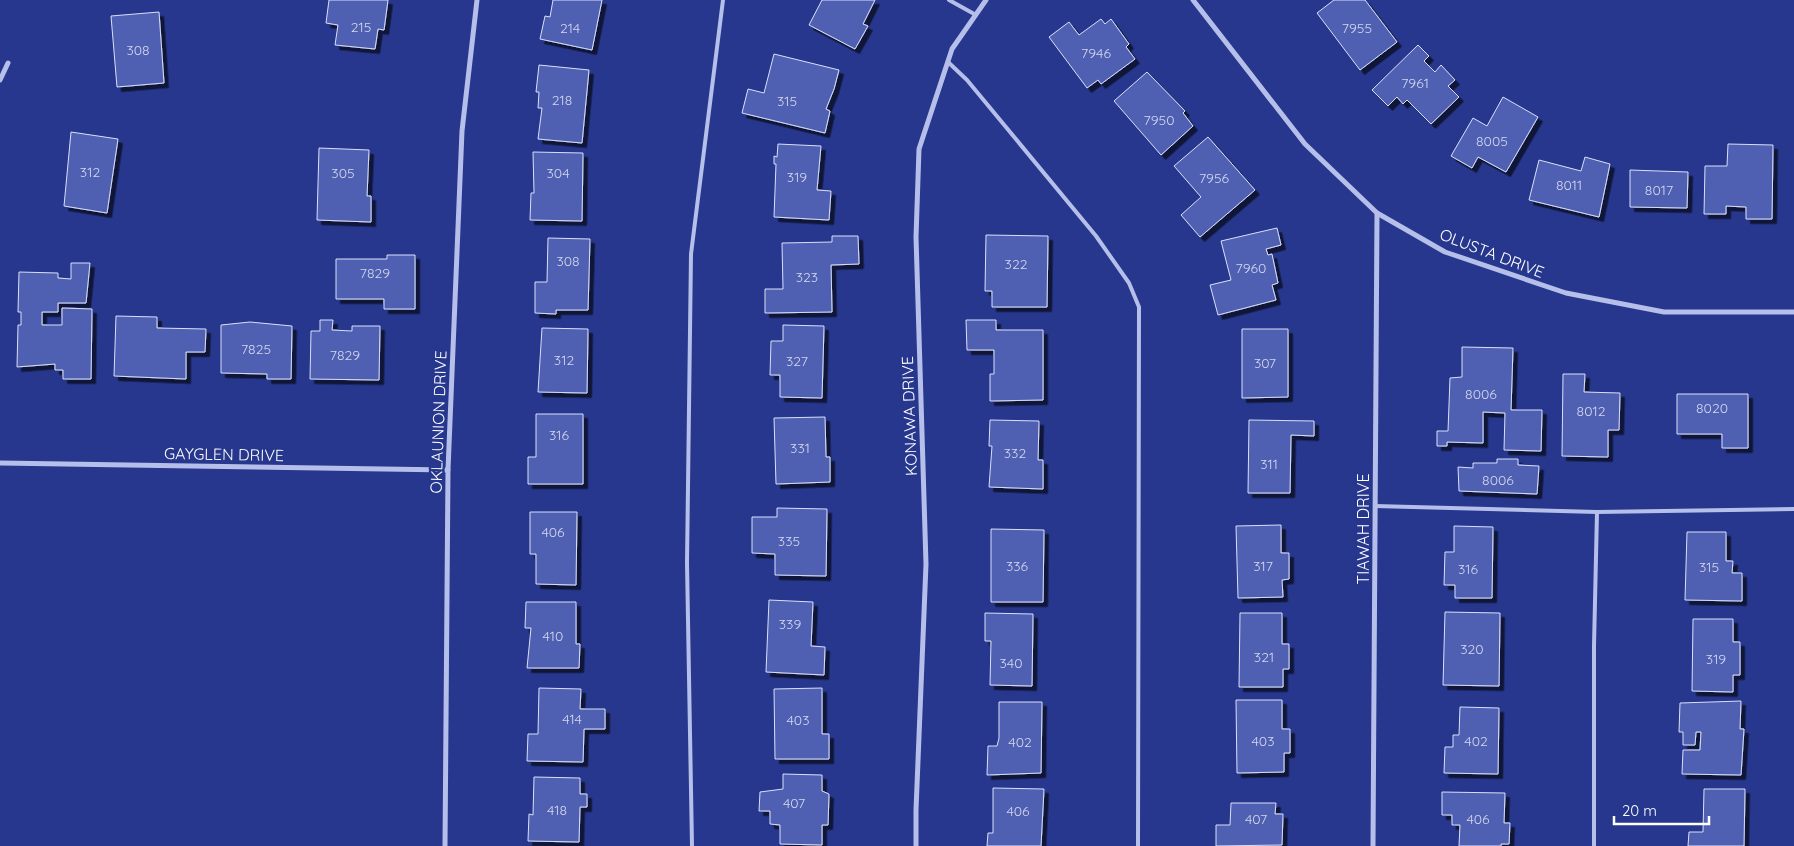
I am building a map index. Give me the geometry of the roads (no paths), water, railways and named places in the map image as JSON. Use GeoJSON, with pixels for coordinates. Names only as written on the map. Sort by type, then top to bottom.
{"type":"FeatureCollection","features":[{"type":"Feature","properties":{"kind":"street","name":"OKLAUNION DRIVE"},"geometry":{"type":"LineString","coordinates":[[446,846],[448,470],[462,131],[477,0]]}},
{"type":"Feature","properties":{"kind":"street","name":"KONAWA DRIVE"},"geometry":{"type":"LineString","coordinates":[[916,846],[926,564],[916,237],[919,149],[952,49],[986,0]]}},
{"type":"Feature","properties":{"kind":"street","name":"OLUSTA DRIVE"},"geometry":{"type":"LineString","coordinates":[[1193,0],[1305,144],[1377,213],[1445,252],[1566,293],[1664,312],[1794,312]]}},
{"type":"Feature","properties":{"kind":"street"},"geometry":{"type":"LineString","coordinates":[[0,80],[8,63]]}},
{"type":"Feature","properties":{"kind":"street","name":"TIAWAH DRIVE"},"geometry":{"type":"LineString","coordinates":[[1373,846],[1377,213]]}},
{"type":"Feature","properties":{"kind":"street","name":"GAYGLEN DRIVE"},"geometry":{"type":"LineString","coordinates":[[0,463],[448,470]]}},
{"type":"Feature","properties":{"kind":"lane"},"geometry":{"type":"LineString","coordinates":[[692,846],[687,563],[691,254],[723,0]]}},
{"type":"Feature","properties":{"kind":"lane"},"geometry":{"type":"LineString","coordinates":[[949,0],[976,15]]}},
{"type":"Feature","properties":{"kind":"lane"},"geometry":{"type":"LineString","coordinates":[[948,62],[967,80],[1096,236],[1129,283],[1139,307],[1138,846]]}},
{"type":"Feature","properties":{"kind":"lane"},"geometry":{"type":"LineString","coordinates":[[1375,506],[1597,512],[1794,508]]}},
{"type":"Feature","properties":{"kind":"lane"},"geometry":{"type":"LineString","coordinates":[[1594,846],[1597,512]]}}]}
